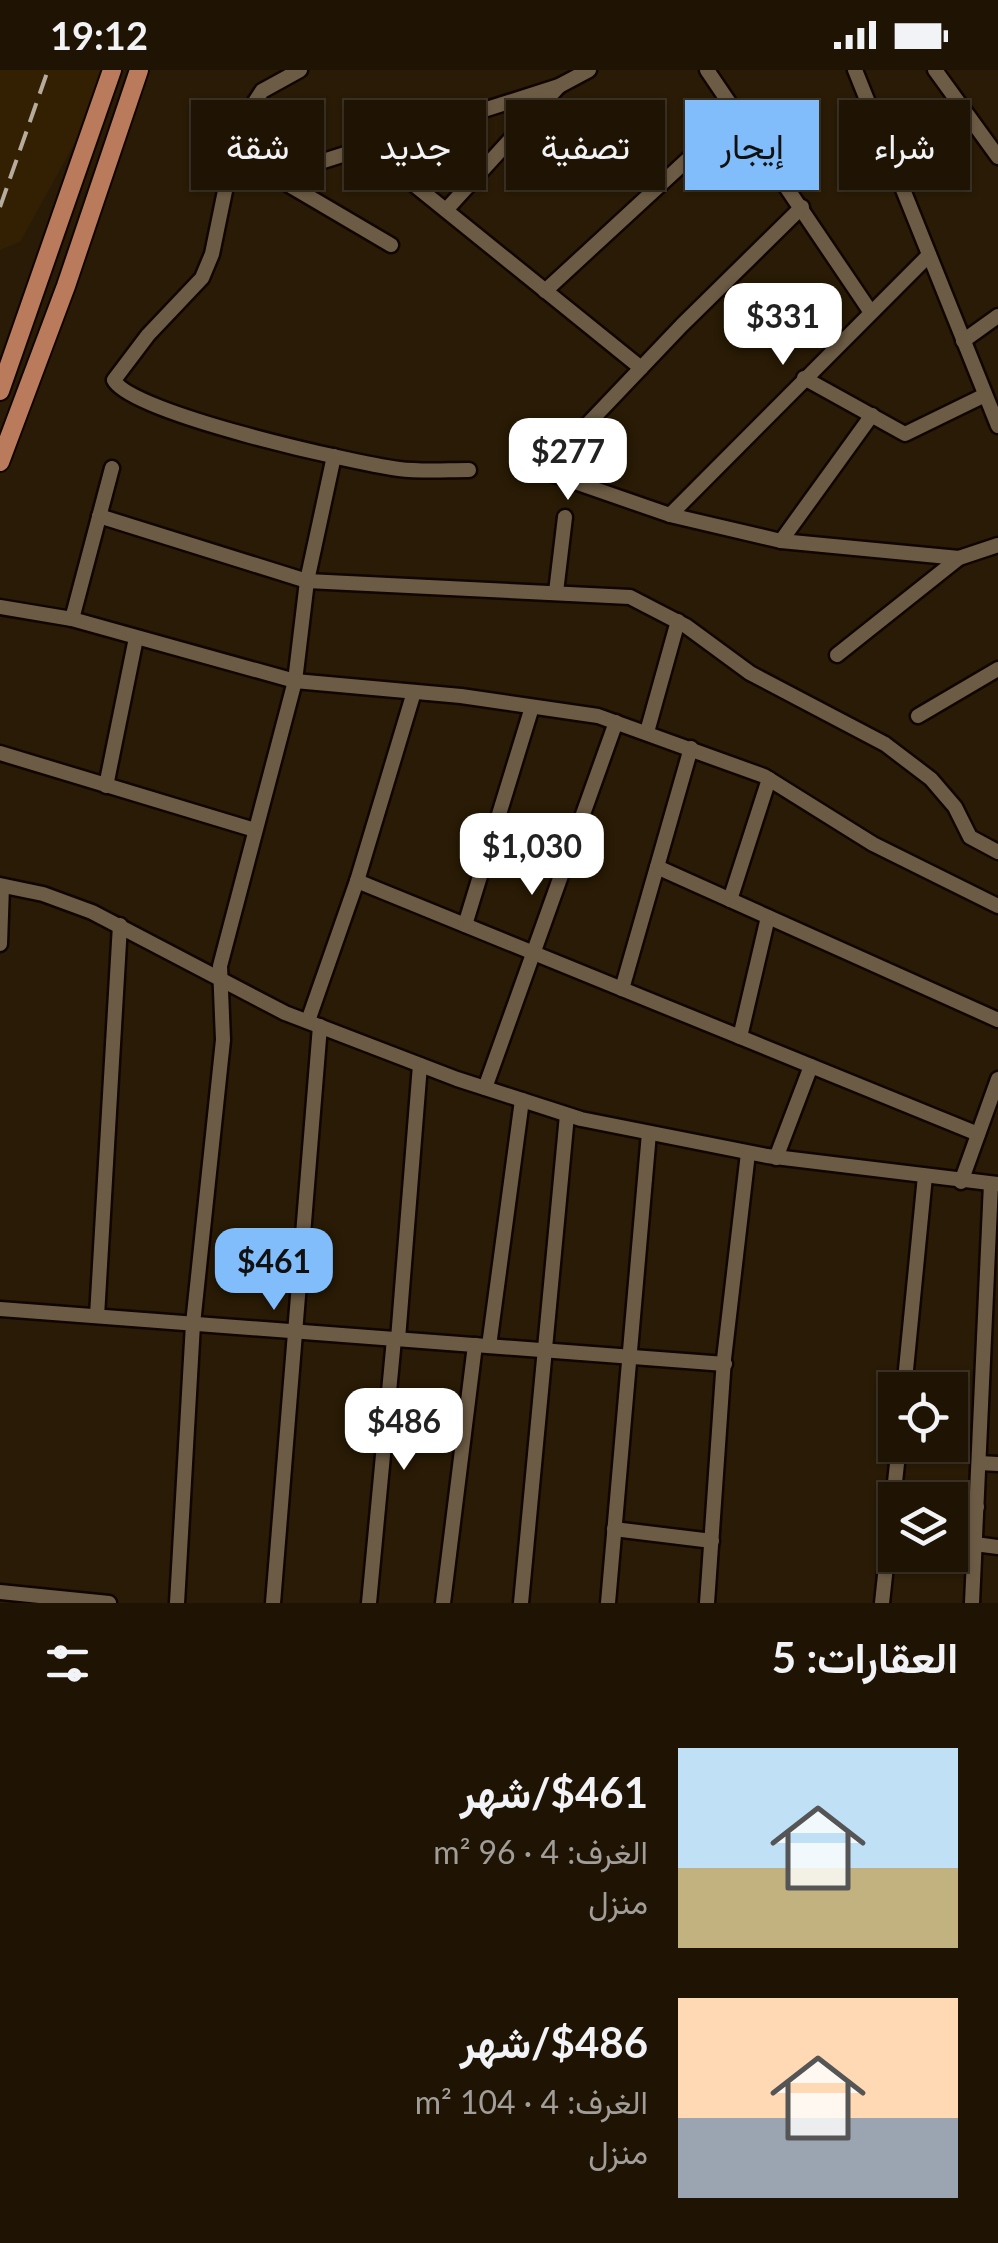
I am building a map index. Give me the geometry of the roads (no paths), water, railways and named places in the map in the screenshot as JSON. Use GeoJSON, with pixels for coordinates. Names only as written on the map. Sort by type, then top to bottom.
{"type":"FeatureCollection","features":[{"type":"Feature","properties":{"kind":"main road"},"geometry":{"type":"LineString","coordinates":[[0,391],[112,70]]}},
{"type":"Feature","properties":{"kind":"main road"},"geometry":{"type":"LineString","coordinates":[[0,462],[78,254],[139,70]]}},
{"type":"Feature","properties":{"kind":"street"},"geometry":{"type":"LineString","coordinates":[[257,100],[262,92],[300,70]]}},
{"type":"Feature","properties":{"kind":"street"},"geometry":{"type":"LineString","coordinates":[[486,110],[559,86],[589,70]]}},
{"type":"Feature","properties":{"kind":"street"},"geometry":{"type":"LineString","coordinates":[[707,70],[728,100]]}},
{"type":"Feature","properties":{"kind":"street"},"geometry":{"type":"LineString","coordinates":[[855,70],[998,426]]}},
{"type":"Feature","properties":{"kind":"street"},"geometry":{"type":"LineString","coordinates":[[935,70],[998,157]]}},
{"type":"Feature","properties":{"kind":"street"},"geometry":{"type":"LineString","coordinates":[[446,210],[559,86]]}},
{"type":"Feature","properties":{"kind":"street"},"geometry":{"type":"LineString","coordinates":[[546,290],[685,163]]}},
{"type":"Feature","properties":{"kind":"street"},"geometry":{"type":"LineString","coordinates":[[225,190],[212,254],[202,278],[148,335],[114,380],[119,390],[158,408],[334,456],[401,470],[469,470]]}},
{"type":"Feature","properties":{"kind":"street"},"geometry":{"type":"LineString","coordinates":[[296,190],[391,245]]}},
{"type":"Feature","properties":{"kind":"street"},"geometry":{"type":"LineString","coordinates":[[421,190],[641,368]]}},
{"type":"Feature","properties":{"kind":"street"},"geometry":{"type":"LineString","coordinates":[[790,190],[870,311]]}},
{"type":"Feature","properties":{"kind":"street"},"geometry":{"type":"LineString","coordinates":[[802,207],[543,472],[670,515],[781,541],[959,558]]}},
{"type":"Feature","properties":{"kind":"street"},"geometry":{"type":"LineString","coordinates":[[670,515],[930,255]]}},
{"type":"Feature","properties":{"kind":"street"},"geometry":{"type":"LineString","coordinates":[[963,341],[998,316]]}},
{"type":"Feature","properties":{"kind":"street"},"geometry":{"type":"LineString","coordinates":[[804,378],[905,434],[985,395]]}},
{"type":"Feature","properties":{"kind":"street"},"geometry":{"type":"LineString","coordinates":[[781,541],[872,414]]}},
{"type":"Feature","properties":{"kind":"street"},"geometry":{"type":"LineString","coordinates":[[177,1603],[193,1324],[223,1040],[220,979],[295,681],[307,581],[334,456]]}},
{"type":"Feature","properties":{"kind":"street"},"geometry":{"type":"LineString","coordinates":[[72,618],[112,468]]}},
{"type":"Feature","properties":{"kind":"street"},"geometry":{"type":"LineString","coordinates":[[99,516],[307,581],[630,597],[678,621],[750,673],[885,744],[931,778],[955,807],[970,838],[998,852]]}},
{"type":"Feature","properties":{"kind":"street"},"geometry":{"type":"LineString","coordinates":[[556,592],[566,518]]}},
{"type":"Feature","properties":{"kind":"street"},"geometry":{"type":"LineString","coordinates":[[837,656],[959,558],[998,545]]}},
{"type":"Feature","properties":{"kind":"street"},"geometry":{"type":"LineString","coordinates":[[0,606],[72,618],[295,681],[532,706],[616,722],[769,779],[889,852],[998,906]]}},
{"type":"Feature","properties":{"kind":"street"},"geometry":{"type":"LineString","coordinates":[[647,732],[678,621]]}},
{"type":"Feature","properties":{"kind":"street"},"geometry":{"type":"LineString","coordinates":[[106,786],[136,638]]}},
{"type":"Feature","properties":{"kind":"street"},"geometry":{"type":"LineString","coordinates":[[918,716],[998,669]]}},
{"type":"Feature","properties":{"kind":"street"},"geometry":{"type":"LineString","coordinates":[[273,1603],[314,1024],[414,692]]}},
{"type":"Feature","properties":{"kind":"street"},"geometry":{"type":"LineString","coordinates":[[466,926],[532,706]]}},
{"type":"Feature","properties":{"kind":"street"},"geometry":{"type":"LineString","coordinates":[[485,1088],[616,722]]}},
{"type":"Feature","properties":{"kind":"street"},"geometry":{"type":"LineString","coordinates":[[622,989],[691,748]]}},
{"type":"Feature","properties":{"kind":"street"},"geometry":{"type":"LineString","coordinates":[[0,753],[255,830]]}},
{"type":"Feature","properties":{"kind":"street"},"geometry":{"type":"LineString","coordinates":[[730,900],[769,779]]}},
{"type":"Feature","properties":{"kind":"street"},"geometry":{"type":"LineString","coordinates":[[657,867],[998,1020]]}},
{"type":"Feature","properties":{"kind":"street"},"geometry":{"type":"LineString","coordinates":[[357,882],[978,1134]]}},
{"type":"Feature","properties":{"kind":"street"},"geometry":{"type":"LineString","coordinates":[[0,944],[1,885],[43,894],[120,925],[314,1024],[567,1115],[776,1158],[995,1184],[991,1354],[979,1463],[972,1603]]}},
{"type":"Feature","properties":{"kind":"street"},"geometry":{"type":"LineString","coordinates":[[740,1037],[768,917]]}},
{"type":"Feature","properties":{"kind":"street"},"geometry":{"type":"LineString","coordinates":[[97,1316],[120,925]]}},
{"type":"Feature","properties":{"kind":"street"},"geometry":{"type":"LineString","coordinates":[[370,1603],[420,1065]]}},
{"type":"Feature","properties":{"kind":"street"},"geometry":{"type":"LineString","coordinates":[[776,1158],[811,1066]]}},
{"type":"Feature","properties":{"kind":"street"},"geometry":{"type":"LineString","coordinates":[[961,1182],[998,1079]]}},
{"type":"Feature","properties":{"kind":"street"},"geometry":{"type":"LineString","coordinates":[[444,1603],[522,1100]]}},
{"type":"Feature","properties":{"kind":"street"},"geometry":{"type":"LineString","coordinates":[[520,1603],[567,1115]]}},
{"type":"Feature","properties":{"kind":"street"},"geometry":{"type":"LineString","coordinates":[[608,1603],[648,1134]]}},
{"type":"Feature","properties":{"kind":"street"},"geometry":{"type":"LineString","coordinates":[[707,1603],[725,1364],[748,1153]]}},
{"type":"Feature","properties":{"kind":"street"},"geometry":{"type":"LineString","coordinates":[[906,1372],[925,1176]]}},
{"type":"Feature","properties":{"kind":"street"},"geometry":{"type":"LineString","coordinates":[[0,1309],[725,1364]]}},
{"type":"Feature","properties":{"kind":"street"},"geometry":{"type":"LineString","coordinates":[[979,1463],[998,1464]]}},
{"type":"Feature","properties":{"kind":"street"},"geometry":{"type":"LineString","coordinates":[[968,1506],[977,1507]]}},
{"type":"Feature","properties":{"kind":"street"},"geometry":{"type":"LineString","coordinates":[[614,1529],[712,1541]]}},
{"type":"Feature","properties":{"kind":"street"},"geometry":{"type":"LineString","coordinates":[[975,1544],[998,1547]]}},
{"type":"Feature","properties":{"kind":"street"},"geometry":{"type":"LineString","coordinates":[[882,1603],[886,1572]]}},
{"type":"Feature","properties":{"kind":"street"},"geometry":{"type":"LineString","coordinates":[[0,1592],[24,1599],[110,1603]]}},
{"type":"Feature","properties":{"kind":"railway"},"geometry":{"type":"LineString","coordinates":[[0,207],[48,70]]}}]}
